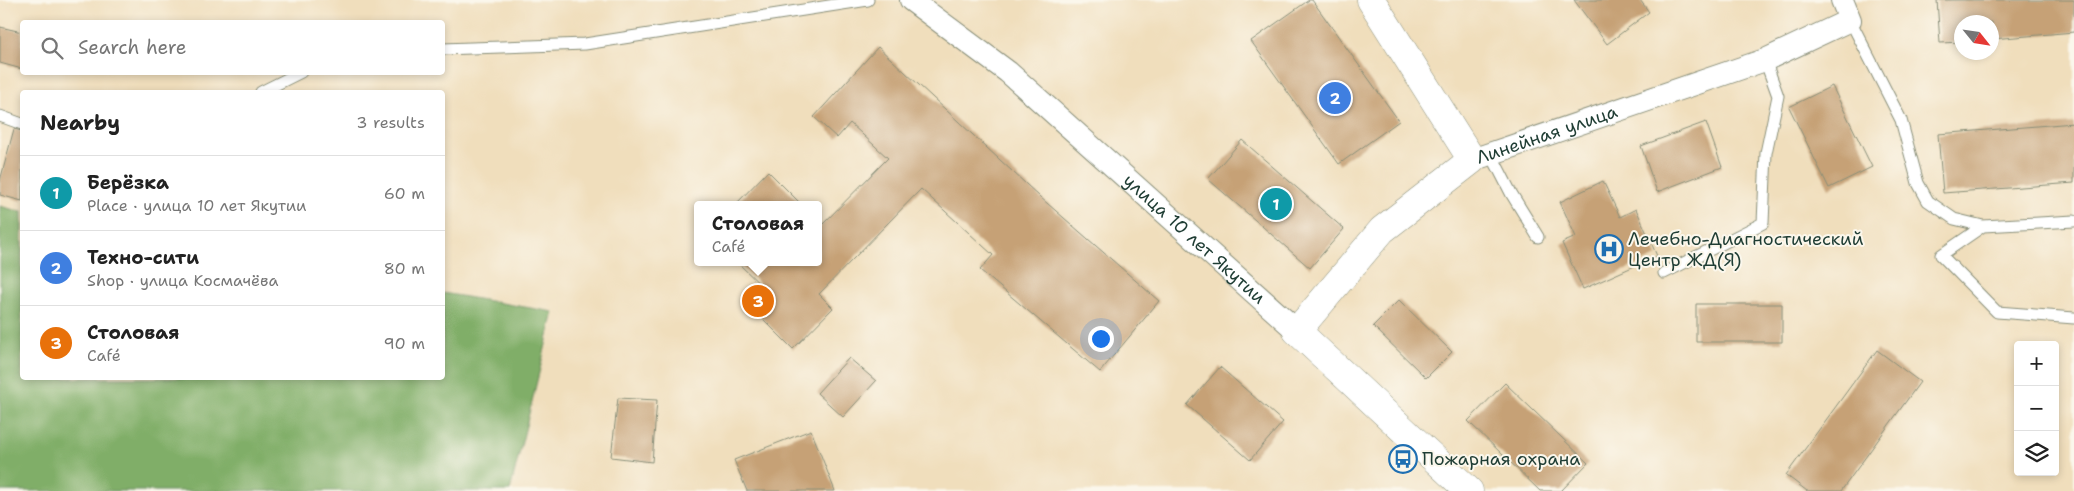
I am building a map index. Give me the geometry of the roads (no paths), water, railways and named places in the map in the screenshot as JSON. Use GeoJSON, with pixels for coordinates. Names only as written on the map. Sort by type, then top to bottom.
{"type":"FeatureCollection","features":[{"type":"Feature","properties":{"kind":"main road"},"geometry":{"type":"LineString","coordinates":[[1371,0],[1482,157]]}},
{"type":"Feature","properties":{"kind":"main road","name":"Линейная улица"},"geometry":{"type":"LineString","coordinates":[[1297,331],[1382,230],[1482,157]]}},
{"type":"Feature","properties":{"kind":"main road","name":"улица 10 лет Якутии"},"geometry":{"type":"LineString","coordinates":[[1297,331],[1468,491]]}},
{"type":"Feature","properties":{"kind":"street","name":"улица 10 лет Якутии"},"geometry":{"type":"LineString","coordinates":[[911,0],[1008,72],[1297,331]]}},
{"type":"Feature","properties":{"kind":"street","name":"Линейная улица"},"geometry":{"type":"LineString","coordinates":[[1482,157],[1765,60],[1846,10]]}},
{"type":"Feature","properties":{"kind":"lane"},"geometry":{"type":"LineString","coordinates":[[445,49],[585,44],[868,0]]}},
{"type":"Feature","properties":{"kind":"lane"},"geometry":{"type":"LineString","coordinates":[[1846,10],[1901,120],[1918,183],[1928,201],[1954,219],[1983,226],[2074,221]]}},
{"type":"Feature","properties":{"kind":"lane"},"geometry":{"type":"LineString","coordinates":[[1664,273],[1763,223],[1766,153],[1778,96],[1765,60]]}},
{"type":"Feature","properties":{"kind":"lane"},"geometry":{"type":"LineString","coordinates":[[265,90],[294,75]]}},
{"type":"Feature","properties":{"kind":"lane"},"geometry":{"type":"LineString","coordinates":[[0,116],[20,123]]}},
{"type":"Feature","properties":{"kind":"lane"},"geometry":{"type":"LineString","coordinates":[[1482,157],[1511,193],[1538,237]]}},
{"type":"Feature","properties":{"kind":"lane"},"geometry":{"type":"LineString","coordinates":[[1983,226],[1942,255],[1997,312],[2074,318]]}},
{"type":"Feature","properties":{"kind":"place","name":"Техно-сити"},"geometry":{"type":"Point","coordinates":[1335,98]}},
{"type":"Feature","properties":{"kind":"place","name":"Берёзка"},"geometry":{"type":"Point","coordinates":[1276,204]}},
{"type":"Feature","properties":{"kind":"place","name":"Лечебно-Диагностический Центр ЖД(Я)"},"geometry":{"type":"Point","coordinates":[1609,249]}},
{"type":"Feature","properties":{"kind":"place","name":"Столовая"},"geometry":{"type":"Point","coordinates":[758,301]}},
{"type":"Feature","properties":{"kind":"place","name":"Пожарная охрана"},"geometry":{"type":"Point","coordinates":[1403,459]}}]}
